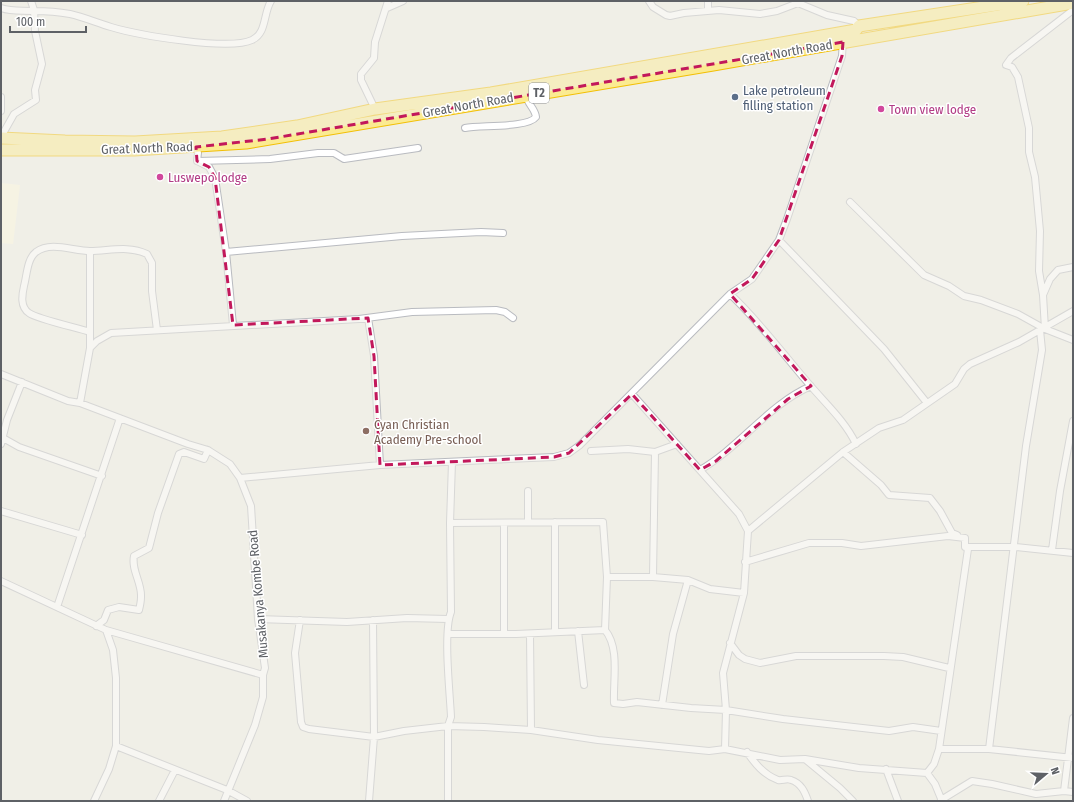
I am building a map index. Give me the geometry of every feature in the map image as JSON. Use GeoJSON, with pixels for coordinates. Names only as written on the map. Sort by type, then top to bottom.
{"type":"FeatureCollection","features":[{"type":"Feature","properties":{"kind":"highway","name":"Great North Road"},"geometry":{"type":"LineString","coordinates":[[1,150],[134,150],[222,146],[526,95],[843,37],[856,30],[859,26],[1023,1]]}},
{"type":"Feature","properties":{"kind":"highway","name":"Great North Road"},"geometry":{"type":"LineString","coordinates":[[1,137],[73,141],[147,142],[197,139],[297,126],[375,109],[491,93],[1073,2]]}},
{"type":"Feature","properties":{"kind":"street"},"geometry":{"type":"LineString","coordinates":[[1,137],[14,114],[36,100],[36,90],[42,64],[35,31],[34,10],[31,1]]}},
{"type":"Feature","properties":{"kind":"street"},"geometry":{"type":"LineString","coordinates":[[1,8],[16,11],[34,10],[71,14],[129,31],[207,44],[230,45],[243,44],[259,36],[262,32],[266,11],[270,1]]}},
{"type":"Feature","properties":{"kind":"street"},"geometry":{"type":"LineString","coordinates":[[375,109],[361,80],[361,74],[374,58],[375,42],[388,1]]}},
{"type":"Feature","properties":{"kind":"street"},"geometry":{"type":"LineString","coordinates":[[387,8],[403,1]]}},
{"type":"Feature","properties":{"kind":"street"},"geometry":{"type":"LineString","coordinates":[[649,1],[666,16],[730,10],[760,14],[777,11],[798,3],[827,15],[849,19],[859,26]]}},
{"type":"Feature","properties":{"kind":"street"},"geometry":{"type":"LineString","coordinates":[[708,1],[708,11]]}},
{"type":"Feature","properties":{"kind":"street"},"geometry":{"type":"LineString","coordinates":[[989,749],[1015,547],[1026,446],[1042,350],[1043,295],[1039,271],[1040,231],[1035,177],[1029,152],[1029,128],[1018,77],[1012,67],[1006,66],[1011,58],[1073,10]]}},
{"type":"Feature","properties":{"kind":"street"},"geometry":{"type":"LineString","coordinates":[[240,478],[380,465],[554,457],[570,453],[632,394],[730,294],[752,279],[779,240],[842,56],[843,37]]}},
{"type":"Feature","properties":{"kind":"street"},"geometry":{"type":"LineString","coordinates":[[466,128],[524,123],[534,120],[535,111],[526,102],[526,95]]}},
{"type":"Feature","properties":{"kind":"street"},"geometry":{"type":"LineString","coordinates":[[1,97],[1,110]]}},
{"type":"Feature","properties":{"kind":"street"},"geometry":{"type":"LineString","coordinates":[[196,147],[198,153],[197,161]]}},
{"type":"Feature","properties":{"kind":"street"},"geometry":{"type":"LineString","coordinates":[[197,161],[211,159],[270,159],[318,153],[334,153],[344,159],[418,148]]}},
{"type":"Feature","properties":{"kind":"street"},"geometry":{"type":"LineString","coordinates":[[197,161],[209,167],[215,178],[226,252],[233,325]]}},
{"type":"Feature","properties":{"kind":"street"},"geometry":{"type":"LineString","coordinates":[[850,202],[924,275],[949,286],[964,296],[987,302],[1018,314],[1042,329],[1073,340]]}},
{"type":"Feature","properties":{"kind":"street"},"geometry":{"type":"LineString","coordinates":[[226,252],[402,236],[503,232]]}},
{"type":"Feature","properties":{"kind":"street"},"geometry":{"type":"LineString","coordinates":[[779,240],[884,349],[927,403]]}},
{"type":"Feature","properties":{"kind":"street"},"geometry":{"type":"LineString","coordinates":[[90,332],[29,313],[24,308],[22,297],[31,258],[40,250],[50,247],[90,251],[116,249],[147,254],[152,263],[152,291],[157,330]]}},
{"type":"Feature","properties":{"kind":"street"},"geometry":{"type":"LineString","coordinates":[[80,403],[90,348],[90,251]]}},
{"type":"Feature","properties":{"kind":"street"},"geometry":{"type":"LineString","coordinates":[[1043,295],[1053,274],[1058,270],[1073,267]]}},
{"type":"Feature","properties":{"kind":"street"},"geometry":{"type":"LineString","coordinates":[[730,294],[771,338],[838,416],[850,432],[856,444]]}},
{"type":"Feature","properties":{"kind":"street"},"geometry":{"type":"LineString","coordinates":[[90,348],[97,341],[111,333],[368,318],[412,312],[496,310],[505,312],[513,318]]}},
{"type":"Feature","properties":{"kind":"street"},"geometry":{"type":"LineString","coordinates":[[748,531],[843,452],[868,434],[903,420],[955,384],[964,369],[970,364],[1019,342],[1073,311]]}},
{"type":"Feature","properties":{"kind":"street"},"geometry":{"type":"LineString","coordinates":[[368,318],[374,356],[380,465]]}},
{"type":"Feature","properties":{"kind":"street","name":"Musakanya Kombe Road"},"geometry":{"type":"LineString","coordinates":[[1,374],[68,401],[80,403],[188,444],[208,450],[230,464],[240,478],[250,506],[258,619],[265,668],[262,675],[263,697],[255,725],[227,790],[224,801]]}},
{"type":"Feature","properties":{"kind":"street"},"geometry":{"type":"LineString","coordinates":[[22,382],[2,441],[102,476]]}},
{"type":"Feature","properties":{"kind":"street"},"geometry":{"type":"LineString","coordinates":[[700,470],[716,461],[788,399],[811,386]]}},
{"type":"Feature","properties":{"kind":"street"},"geometry":{"type":"LineString","coordinates":[[632,394],[740,514],[748,531],[744,593],[723,673],[726,710],[725,749]]}},
{"type":"Feature","properties":{"kind":"street"},"geometry":{"type":"LineString","coordinates":[[57,607],[102,476],[120,418]]}},
{"type":"Feature","properties":{"kind":"street"},"geometry":{"type":"LineString","coordinates":[[1052,550],[1060,491],[1073,421]]}},
{"type":"Feature","properties":{"kind":"street"},"geometry":{"type":"LineString","coordinates":[[591,451],[628,449],[655,452],[677,444]]}},
{"type":"Feature","properties":{"kind":"street"},"geometry":{"type":"LineString","coordinates":[[96,626],[104,620],[108,610],[124,607],[139,610],[142,596],[138,578],[134,571],[134,556],[149,548],[158,512],[179,454],[184,452],[204,459],[208,450]]}},
{"type":"Feature","properties":{"kind":"street"},"geometry":{"type":"LineString","coordinates":[[653,577],[655,452]]}},
{"type":"Feature","properties":{"kind":"street"},"geometry":{"type":"LineString","coordinates":[[843,452],[881,485],[889,495],[930,498],[940,511],[952,533],[965,538]]}},
{"type":"Feature","properties":{"kind":"street"},"geometry":{"type":"LineString","coordinates":[[448,801],[448,726],[451,718],[448,619],[451,612],[450,523],[452,462]]}},
{"type":"Feature","properties":{"kind":"street"},"geometry":{"type":"LineString","coordinates":[[528,491],[528,522]]}},
{"type":"Feature","properties":{"kind":"street"},"geometry":{"type":"LineString","coordinates":[[1,511],[82,535]]}},
{"type":"Feature","properties":{"kind":"street"},"geometry":{"type":"LineString","coordinates":[[555,522],[555,632]]}},
{"type":"Feature","properties":{"kind":"street"},"geometry":{"type":"LineString","coordinates":[[450,523],[603,522],[607,577],[605,630],[610,636],[613,650],[614,703],[623,704],[636,702],[726,710],[783,719],[889,732],[913,727],[941,731]]}},
{"type":"Feature","properties":{"kind":"street"},"geometry":{"type":"LineString","coordinates":[[504,523],[504,634]]}},
{"type":"Feature","properties":{"kind":"street"},"geometry":{"type":"LineString","coordinates":[[745,562],[809,543],[842,543],[861,546],[948,536],[965,538]]}},
{"type":"Feature","properties":{"kind":"street"},"geometry":{"type":"LineString","coordinates":[[927,774],[934,764],[939,749],[949,668],[968,549],[965,547],[965,538]]}},
{"type":"Feature","properties":{"kind":"street"},"geometry":{"type":"LineString","coordinates":[[965,547],[1015,547],[1073,552]]}},
{"type":"Feature","properties":{"kind":"street"},"geometry":{"type":"LineString","coordinates":[[607,577],[653,577],[688,580],[710,589],[744,593]]}},
{"type":"Feature","properties":{"kind":"street"},"geometry":{"type":"LineString","coordinates":[[662,705],[673,634],[688,580]]}},
{"type":"Feature","properties":{"kind":"street"},"geometry":{"type":"LineString","coordinates":[[1,581],[106,630],[262,675]]}},
{"type":"Feature","properties":{"kind":"street"},"geometry":{"type":"LineString","coordinates":[[258,619],[348,622],[407,618],[448,619]]}},
{"type":"Feature","properties":{"kind":"street"},"geometry":{"type":"LineString","coordinates":[[300,620],[295,652],[302,725],[309,729],[374,737],[404,731],[448,726],[484,726],[531,730],[709,751],[725,749],[747,752],[780,760],[805,759],[859,768],[886,768],[927,774],[935,784],[942,800],[972,781],[1036,794],[1064,791],[1073,792]]}},
{"type":"Feature","properties":{"kind":"street"},"geometry":{"type":"LineString","coordinates":[[369,801],[374,737],[374,620]]}},
{"type":"Feature","properties":{"kind":"street"},"geometry":{"type":"LineString","coordinates":[[94,801],[109,769],[116,746],[116,678],[113,650],[106,630]]}},
{"type":"Feature","properties":{"kind":"street"},"geometry":{"type":"LineString","coordinates":[[448,634],[530,634],[605,630]]}},
{"type":"Feature","properties":{"kind":"street"},"geometry":{"type":"LineString","coordinates":[[578,631],[584,686]]}},
{"type":"Feature","properties":{"kind":"street"},"geometry":{"type":"LineString","coordinates":[[530,634],[531,730]]}},
{"type":"Feature","properties":{"kind":"street"},"geometry":{"type":"LineString","coordinates":[[730,643],[739,655],[751,662],[796,656],[903,656],[949,668]]}},
{"type":"Feature","properties":{"kind":"street"},"geometry":{"type":"LineString","coordinates":[[1064,791],[1071,758],[1073,718]]}},
{"type":"Feature","properties":{"kind":"street"},"geometry":{"type":"LineString","coordinates":[[116,746],[227,790],[247,801]]}},
{"type":"Feature","properties":{"kind":"street"},"geometry":{"type":"LineString","coordinates":[[939,749],[989,749],[1071,758]]}},
{"type":"Feature","properties":{"kind":"street"},"geometry":{"type":"LineString","coordinates":[[747,752],[757,766],[767,773],[779,780],[790,780],[802,787],[808,801]]}},
{"type":"Feature","properties":{"kind":"street"},"geometry":{"type":"LineString","coordinates":[[805,759],[840,788],[853,801]]}},
{"type":"Feature","properties":{"kind":"street"},"geometry":{"type":"LineString","coordinates":[[886,768],[898,801]]}},
{"type":"Feature","properties":{"kind":"street"},"geometry":{"type":"LineString","coordinates":[[159,801],[175,770]]}},
{"type":"Feature","properties":{"kind":"street"},"geometry":{"type":"LineString","coordinates":[[1036,794],[1036,801]]}},
{"type":"Feature","properties":{"kind":"highlighted area"},"geometry":{"type":"Polygon","coordinates":[[[843,42],[842,56],[779,240],[752,279],[730,294],[811,386],[788,399],[716,461],[700,470],[632,394],[569,453],[554,457],[380,465],[374,356],[368,318],[233,325],[215,178],[209,167],[197,161],[196,147],[268,139],[843,42]]]}},
{"type":"Feature","properties":{"kind":"shaded area"},"geometry":{"type":"Polygon","coordinates":[[[1,183],[20,185],[13,244],[1,243],[1,183]]]}},
{"type":"Feature","properties":{"kind":"place","name":"Lake petroleum filling station"},"geometry":{"type":"Point","coordinates":[735,97]}},
{"type":"Feature","properties":{"kind":"place","name":"Town view lodge"},"geometry":{"type":"Point","coordinates":[881,109]}},
{"type":"Feature","properties":{"kind":"place","name":"Luswepo lodge"},"geometry":{"type":"Point","coordinates":[160,177]}},
{"type":"Feature","properties":{"kind":"place","name":"Cyan Christian Academy Pre-school"},"geometry":{"type":"Point","coordinates":[366,431]}}]}
